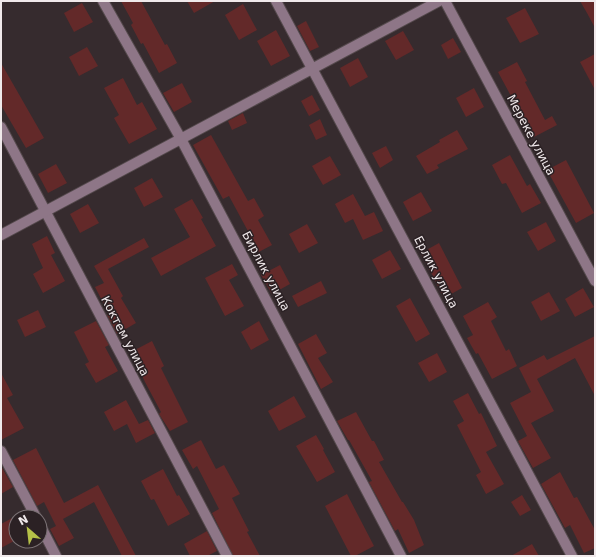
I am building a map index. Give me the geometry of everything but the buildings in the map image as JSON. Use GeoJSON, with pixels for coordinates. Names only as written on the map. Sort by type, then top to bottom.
{"type":"FeatureCollection","features":[{"type":"Feature","properties":{"kind":"street","name":"Бирлик улица"},"geometry":{"type":"LineString","coordinates":[[103,1],[181,139],[401,556]]}},
{"type":"Feature","properties":{"kind":"street","name":"Ерлик улица"},"geometry":{"type":"LineString","coordinates":[[276,1],[572,556]]}},
{"type":"Feature","properties":{"kind":"street"},"geometry":{"type":"LineString","coordinates":[[1,235],[439,1]]}},
{"type":"Feature","properties":{"kind":"street","name":"Мереке улица"},"geometry":{"type":"LineString","coordinates":[[445,1],[595,281]]}},
{"type":"Feature","properties":{"kind":"street","name":"Коктем улица"},"geometry":{"type":"LineString","coordinates":[[1,127],[227,556]]}},
{"type":"Feature","properties":{"kind":"street"},"geometry":{"type":"LineString","coordinates":[[1,451],[32,509]]}},
{"type":"Feature","properties":{"kind":"street"},"geometry":{"type":"LineString","coordinates":[[48,540],[56,556]]}}]}
